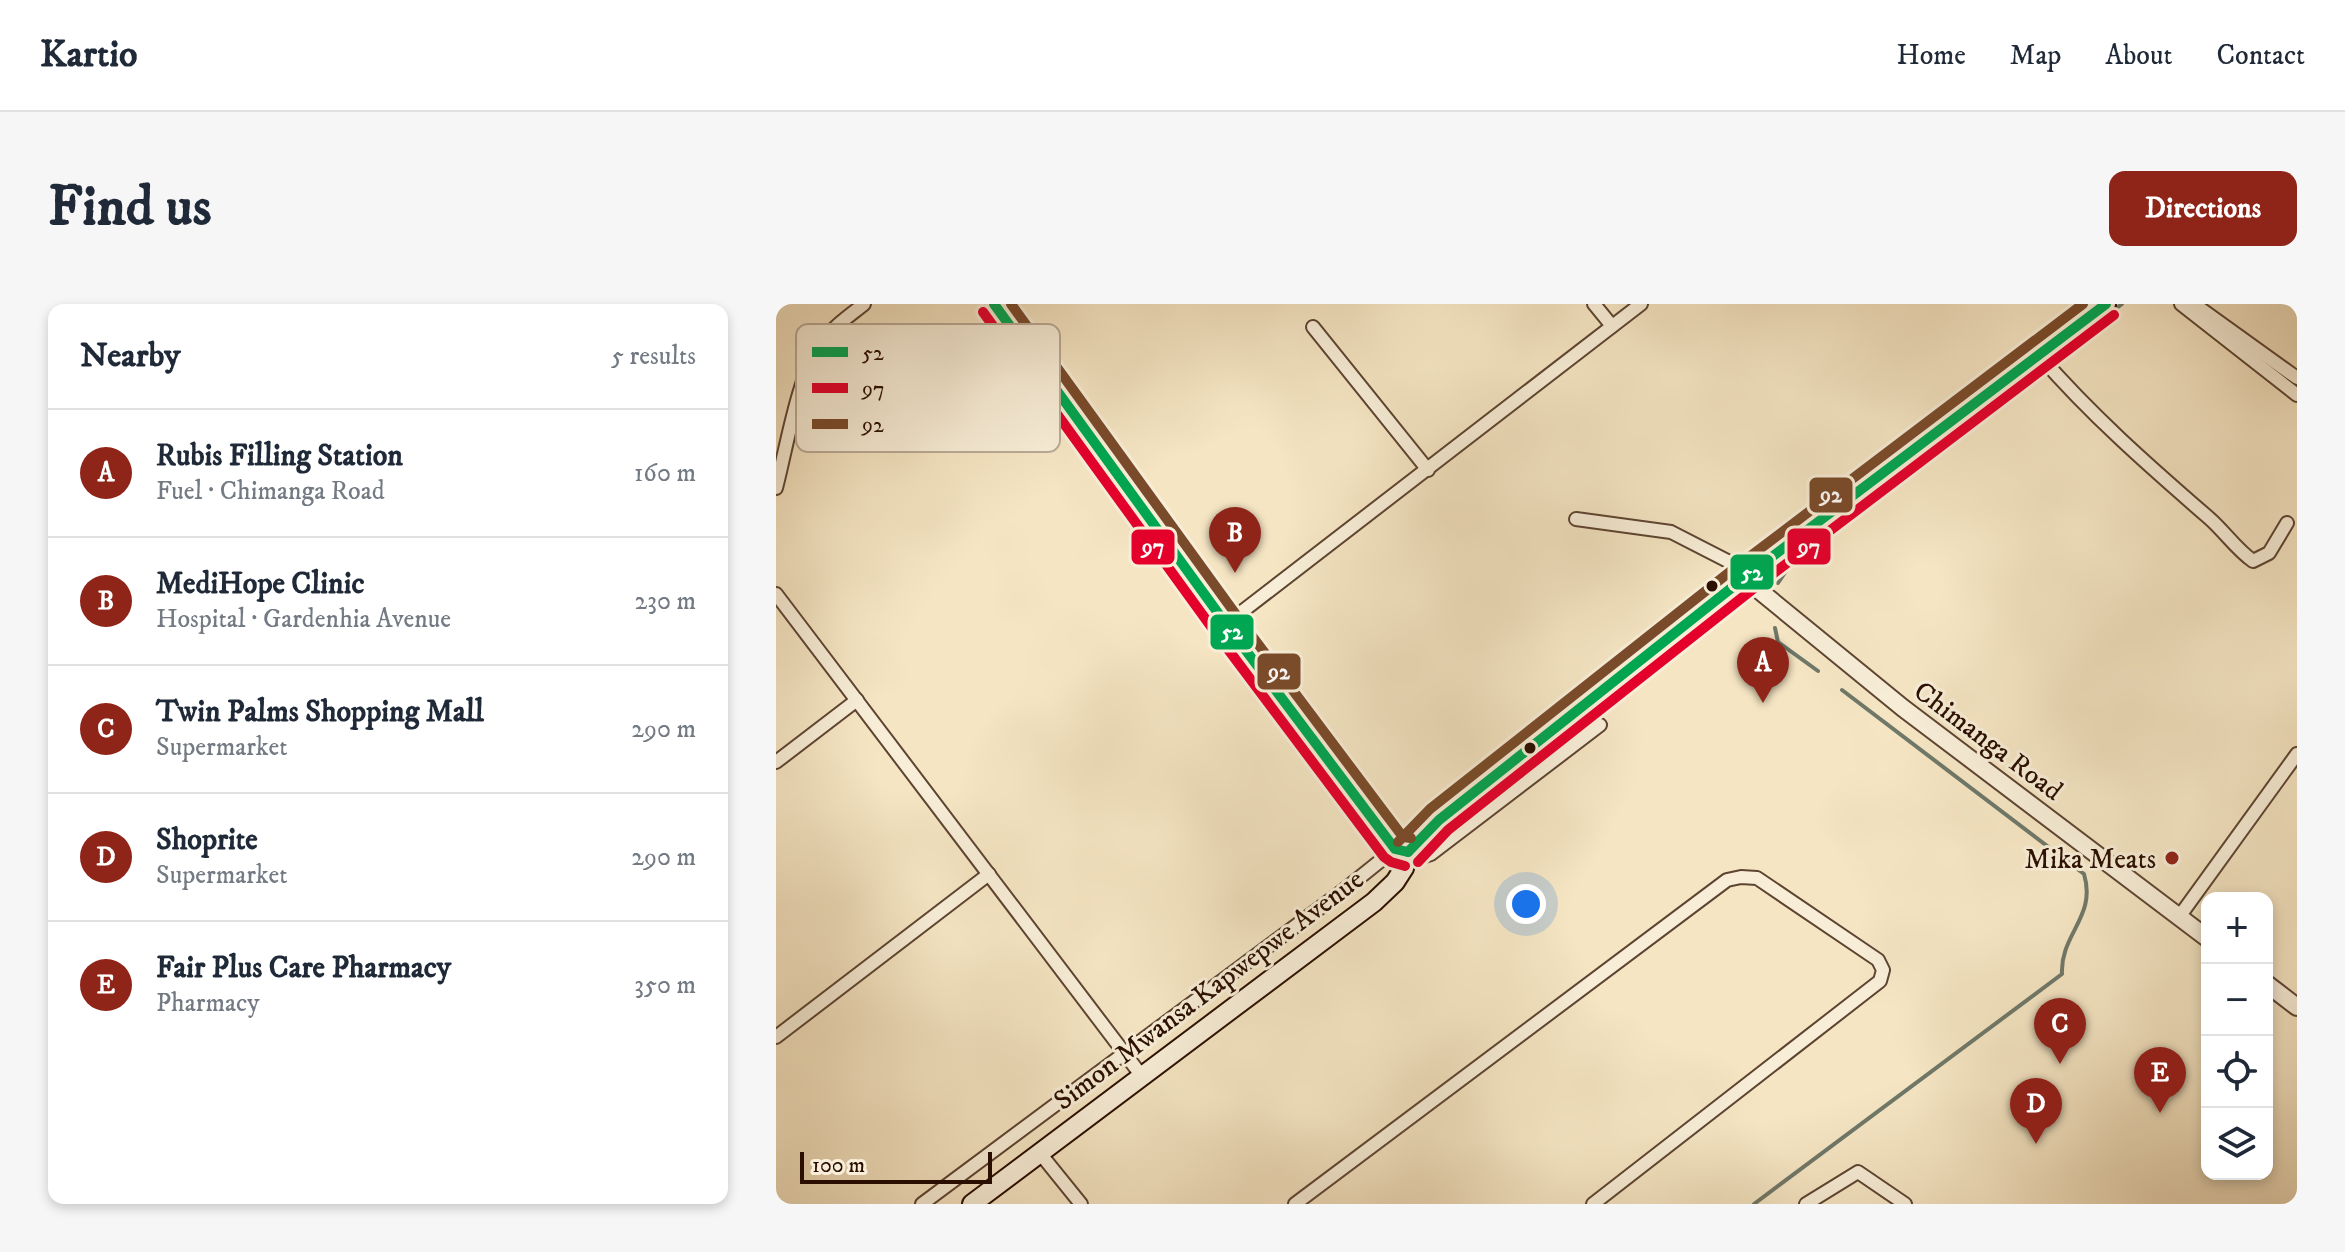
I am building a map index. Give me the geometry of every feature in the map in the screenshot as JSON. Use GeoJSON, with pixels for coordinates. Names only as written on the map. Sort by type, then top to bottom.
{"type":"FeatureCollection","features":[{"type":"Feature","properties":{"kind":"main road"},"geometry":{"type":"LineString","coordinates":[[994,304],[1008,324]]}},
{"type":"Feature","properties":{"kind":"main road","name":"Simon Mwansa Kapwepwe Avenue"},"geometry":{"type":"LineString","coordinates":[[972,1204],[1374,902],[1395,882],[1404,868],[1401,850],[1747,576],[2106,304]]}},
{"type":"Feature","properties":{"kind":"main road"},"geometry":{"type":"LineString","coordinates":[[1060,395],[1226,624],[1401,850]]}},
{"type":"Feature","properties":{"kind":"street"},"geometry":{"type":"LineString","coordinates":[[838,324],[864,304]]}},
{"type":"Feature","properties":{"kind":"street"},"geometry":{"type":"LineString","coordinates":[[1594,304],[1612,326]]}},
{"type":"Feature","properties":{"kind":"street"},"geometry":{"type":"LineString","coordinates":[[1226,624],[1641,304]]}},
{"type":"Feature","properties":{"kind":"street"},"geometry":{"type":"LineString","coordinates":[[2181,304],[2297,395]]}},
{"type":"Feature","properties":{"kind":"street"},"geometry":{"type":"LineString","coordinates":[[2194,304],[2297,378]]}},
{"type":"Feature","properties":{"kind":"street"},"geometry":{"type":"LineString","coordinates":[[1313,327],[1428,470]]}},
{"type":"Feature","properties":{"kind":"street"},"geometry":{"type":"LineString","coordinates":[[2039,355],[2093,415],[2226,533],[2253,561],[2269,553],[2287,523]]}},
{"type":"Feature","properties":{"kind":"street"},"geometry":{"type":"LineString","coordinates":[[776,488],[796,412]]}},
{"type":"Feature","properties":{"kind":"street"},"geometry":{"type":"LineString","coordinates":[[1576,519],[1671,532],[1747,576]]}},
{"type":"Feature","properties":{"kind":"street","name":"Chimanga Road"},"geometry":{"type":"LineString","coordinates":[[1747,576],[1903,708],[2201,934]]}},
{"type":"Feature","properties":{"kind":"street"},"geometry":{"type":"LineString","coordinates":[[776,594],[1141,1075]]}},
{"type":"Feature","properties":{"kind":"street"},"geometry":{"type":"LineString","coordinates":[[776,762],[857,700]]}},
{"type":"Feature","properties":{"kind":"street"},"geometry":{"type":"LineString","coordinates":[[922,1204],[1344,890],[1401,850],[1419,858],[1431,854],[1600,725]]}},
{"type":"Feature","properties":{"kind":"street"},"geometry":{"type":"LineString","coordinates":[[2179,917],[2297,754]]}},
{"type":"Feature","properties":{"kind":"street"},"geometry":{"type":"LineString","coordinates":[[776,1037],[989,874]]}},
{"type":"Feature","properties":{"kind":"street"},"geometry":{"type":"LineString","coordinates":[[1295,1204],[1727,880],[1757,878],[1878,960],[1883,970],[1880,981],[1593,1204]]}},
{"type":"Feature","properties":{"kind":"street"},"geometry":{"type":"LineString","coordinates":[[2273,989],[2297,1007]]}},
{"type":"Feature","properties":{"kind":"street"},"geometry":{"type":"LineString","coordinates":[[1039,1152],[1081,1204]]}},
{"type":"Feature","properties":{"kind":"street"},"geometry":{"type":"LineString","coordinates":[[1806,1204],[1858,1172],[1905,1204]]}},
{"type":"Feature","properties":{"kind":"waterway"},"geometry":{"type":"LineString","coordinates":[[2051,358],[2122,304]]}},
{"type":"Feature","properties":{"kind":"waterway"},"geometry":{"type":"LineString","coordinates":[[1778,583],[1801,549],[2036,370]]}},
{"type":"Feature","properties":{"kind":"waterway"},"geometry":{"type":"LineString","coordinates":[[1775,628],[1778,642],[1818,671]]}},
{"type":"Feature","properties":{"kind":"waterway"},"geometry":{"type":"LineString","coordinates":[[1754,1204],[2062,974],[2066,948],[2086,902],[2084,874],[1842,690]]}},
{"type":"Feature","properties":{"kind":"transit line","name":"52"},"geometry":{"type":"LineString","coordinates":[[994,304],[1008,324]]}},
{"type":"Feature","properties":{"kind":"transit line","name":"92"},"geometry":{"type":"LineString","coordinates":[[1011,304],[1025,324]]}},
{"type":"Feature","properties":{"kind":"transit line","name":"92"},"geometry":{"type":"LineString","coordinates":[[1398,842],[1430,809],[1736,567],[2083,304]]}},
{"type":"Feature","properties":{"kind":"transit line","name":"52"},"geometry":{"type":"LineString","coordinates":[[1408,852],[1439,820],[1744,578],[2106,304]]}},
{"type":"Feature","properties":{"kind":"transit line","name":"97"},"geometry":{"type":"LineString","coordinates":[[983,312],[992,324]]}},
{"type":"Feature","properties":{"kind":"transit line","name":"97"},"geometry":{"type":"LineString","coordinates":[[1418,862],[1448,830],[1753,589],[2114,315]]}},
{"type":"Feature","properties":{"kind":"transit line","name":"92"},"geometry":{"type":"LineString","coordinates":[[1060,372],[1237,616],[1403,837],[1411,838]]}},
{"type":"Feature","properties":{"kind":"transit line","name":"52"},"geometry":{"type":"LineString","coordinates":[[1060,395],[1395,849],[1408,852]]}},
{"type":"Feature","properties":{"kind":"transit line","name":"97"},"geometry":{"type":"LineString","coordinates":[[1060,418],[1384,857],[1405,866]]}},
{"type":"Feature","properties":{"kind":"place","name":"MediHope Clinic"},"geometry":{"type":"Point","coordinates":[1235,573]}},
{"type":"Feature","properties":{"kind":"place","name":"Rubis Filling Station"},"geometry":{"type":"Point","coordinates":[1763,703]}},
{"type":"Feature","properties":{"kind":"place","name":"Mika Meats"},"geometry":{"type":"Point","coordinates":[2172,858]}},
{"type":"Feature","properties":{"kind":"place","name":"Twin Palms Shopping Mall"},"geometry":{"type":"Point","coordinates":[2060,1064]}},
{"type":"Feature","properties":{"kind":"place","name":"Fair Plus Care Pharmacy"},"geometry":{"type":"Point","coordinates":[2160,1113]}},
{"type":"Feature","properties":{"kind":"place","name":"Shoprite"},"geometry":{"type":"Point","coordinates":[2036,1144]}}]}
